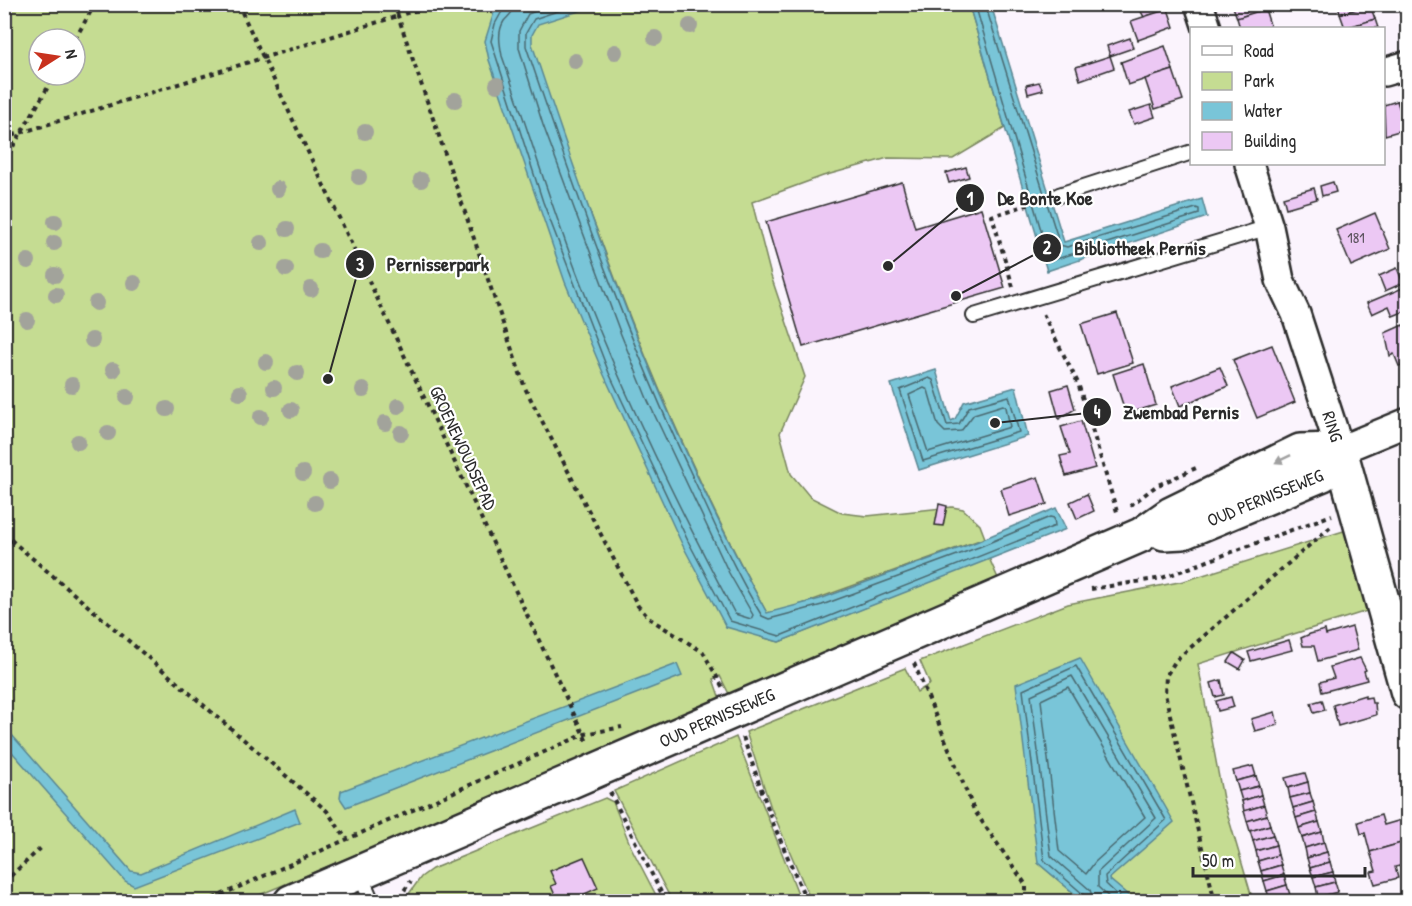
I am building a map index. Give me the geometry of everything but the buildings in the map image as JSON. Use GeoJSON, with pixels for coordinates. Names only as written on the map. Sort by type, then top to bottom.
{"type":"FeatureCollection","features":[{"type":"Feature","properties":{"kind":"street"},"geometry":{"type":"LineString","coordinates":[[1199,4],[1207,27]]}},
{"type":"Feature","properties":{"kind":"street"},"geometry":{"type":"LineString","coordinates":[[1385,71],[1407,65]]}},
{"type":"Feature","properties":{"kind":"street","name":"RING"},"geometry":{"type":"LineString","coordinates":[[1249,165],[1269,227],[1280,280],[1296,314],[1340,450],[1354,507],[1407,690]]}},
{"type":"Feature","properties":{"kind":"street"},"geometry":{"type":"LineString","coordinates":[[1340,450],[1407,422]]}},
{"type":"Feature","properties":{"kind":"street","name":"OUD PERNISSEWEG"},"geometry":{"type":"LineString","coordinates":[[291,902],[732,709],[1130,526],[1184,532],[1323,474],[1340,450]]}},
{"type":"Feature","properties":{"kind":"lane"},"geometry":{"type":"LineString","coordinates":[[1059,195],[1190,152]]}},
{"type":"Feature","properties":{"kind":"lane"},"geometry":{"type":"LineString","coordinates":[[974,316],[1269,227]]}},
{"type":"Feature","properties":{"kind":"lane"},"geometry":{"type":"LineString","coordinates":[[358,872],[372,902]]}},
{"type":"Feature","properties":{"kind":"path"},"geometry":{"type":"LineString","coordinates":[[82,27],[95,4]]}},
{"type":"Feature","properties":{"kind":"path","name":"GROENEWOUDSEPAD"},"geometry":{"type":"LineString","coordinates":[[238,4],[585,734],[598,767],[666,902]]}},
{"type":"Feature","properties":{"kind":"path"},"geometry":{"type":"LineString","coordinates":[[395,4],[525,388],[638,606],[650,619],[703,652],[732,709],[773,823],[807,902]]}},
{"type":"Feature","properties":{"kind":"path"},"geometry":{"type":"LineString","coordinates":[[4,138],[434,4]]}},
{"type":"Feature","properties":{"kind":"path"},"geometry":{"type":"LineString","coordinates":[[1398,4],[1407,33]]}},
{"type":"Feature","properties":{"kind":"path"},"geometry":{"type":"LineString","coordinates":[[4,162],[48,87]]}},
{"type":"Feature","properties":{"kind":"path"},"geometry":{"type":"LineString","coordinates":[[1018,303],[992,216],[1059,195]]}},
{"type":"Feature","properties":{"kind":"path"},"geometry":{"type":"LineString","coordinates":[[1034,298],[1078,383],[1130,526]]}},
{"type":"Feature","properties":{"kind":"path"},"geometry":{"type":"LineString","coordinates":[[1215,902],[1165,694],[1167,676],[1176,660],[1354,507]]}},
{"type":"Feature","properties":{"kind":"path"},"geometry":{"type":"LineString","coordinates":[[4,534],[327,811],[346,840]]}},
{"type":"Feature","properties":{"kind":"path"},"geometry":{"type":"LineString","coordinates":[[911,654],[974,810],[1026,885],[1026,902]]}},
{"type":"Feature","properties":{"kind":"path"},"geometry":{"type":"LineString","coordinates":[[205,902],[585,734]]}},
{"type":"Feature","properties":{"kind":"path"},"geometry":{"type":"LineString","coordinates":[[4,882],[41,848]]}},
{"type":"Feature","properties":{"kind":"green space"},"geometry":{"type":"Polygon","coordinates":[[[5,5],[969,5],[1005,128],[953,159],[888,158],[823,176],[752,202],[771,276],[805,377],[780,433],[791,474],[810,497],[842,513],[867,516],[952,507],[963,509],[980,525],[985,538],[791,608],[767,613],[743,568],[656,382],[573,167],[549,96],[533,101],[761,637],[779,642],[989,558],[1001,585],[731,698],[720,676],[713,679],[721,702],[245,901],[5,902],[5,5]]]}},
{"type":"Feature","properties":{"kind":"green space"},"geometry":{"type":"Polygon","coordinates":[[[1350,529],[1370,610],[1198,664],[1223,799],[1253,901],[1135,901],[1109,880],[1038,863],[1083,901],[811,901],[771,808],[746,732],[905,668],[917,692],[930,684],[920,661],[1068,604],[1184,581],[1350,529]]]}},
{"type":"Feature","properties":{"kind":"green space"},"geometry":{"type":"Polygon","coordinates":[[[736,737],[801,901],[672,901],[614,791],[736,737]]]}},
{"type":"Feature","properties":{"kind":"green space"},"geometry":{"type":"Polygon","coordinates":[[[605,798],[613,802],[631,847],[659,901],[403,902],[421,877],[432,869],[605,798]]]}},
{"type":"Feature","properties":{"kind":"water"},"geometry":{"type":"Polygon","coordinates":[[[508,5],[598,5],[538,24],[532,35],[532,44],[608,262],[665,405],[697,476],[767,613],[820,599],[976,542],[1056,508],[1066,529],[779,642],[726,627],[682,544],[604,375],[565,282],[489,60],[485,41],[495,9],[508,5]]]}},
{"type":"Feature","properties":{"kind":"water"},"geometry":{"type":"Polygon","coordinates":[[[969,5],[991,5],[1064,242],[1202,199],[1207,217],[1047,271],[969,5]]]}},
{"type":"Feature","properties":{"kind":"water"},"geometry":{"type":"Polygon","coordinates":[[[936,370],[951,421],[955,419],[964,402],[1016,387],[1028,436],[919,470],[891,384],[936,370]]]}},
{"type":"Feature","properties":{"kind":"water"},"geometry":{"type":"Polygon","coordinates":[[[1080,658],[1174,822],[1109,879],[1135,901],[1083,901],[1038,863],[1016,684],[1080,658]]]}},
{"type":"Feature","properties":{"kind":"water"},"geometry":{"type":"Polygon","coordinates":[[[677,664],[682,676],[346,807],[340,798],[341,791],[677,664]]]}},
{"type":"Feature","properties":{"kind":"water"},"geometry":{"type":"Polygon","coordinates":[[[4,726],[131,871],[141,873],[295,809],[300,822],[134,886],[125,881],[5,744],[4,726]]]}},
{"type":"Feature","properties":{"kind":"place","name":"De Bonte Koe"},"geometry":{"type":"Point","coordinates":[888,266]}},
{"type":"Feature","properties":{"kind":"place","name":"Bibliotheek Pernis"},"geometry":{"type":"Point","coordinates":[956,296]}},
{"type":"Feature","properties":{"kind":"place","name":"Pernisserpark"},"geometry":{"type":"Point","coordinates":[328,379]}},
{"type":"Feature","properties":{"kind":"place","name":"Zwembad Pernis"},"geometry":{"type":"Point","coordinates":[995,423]}}]}
